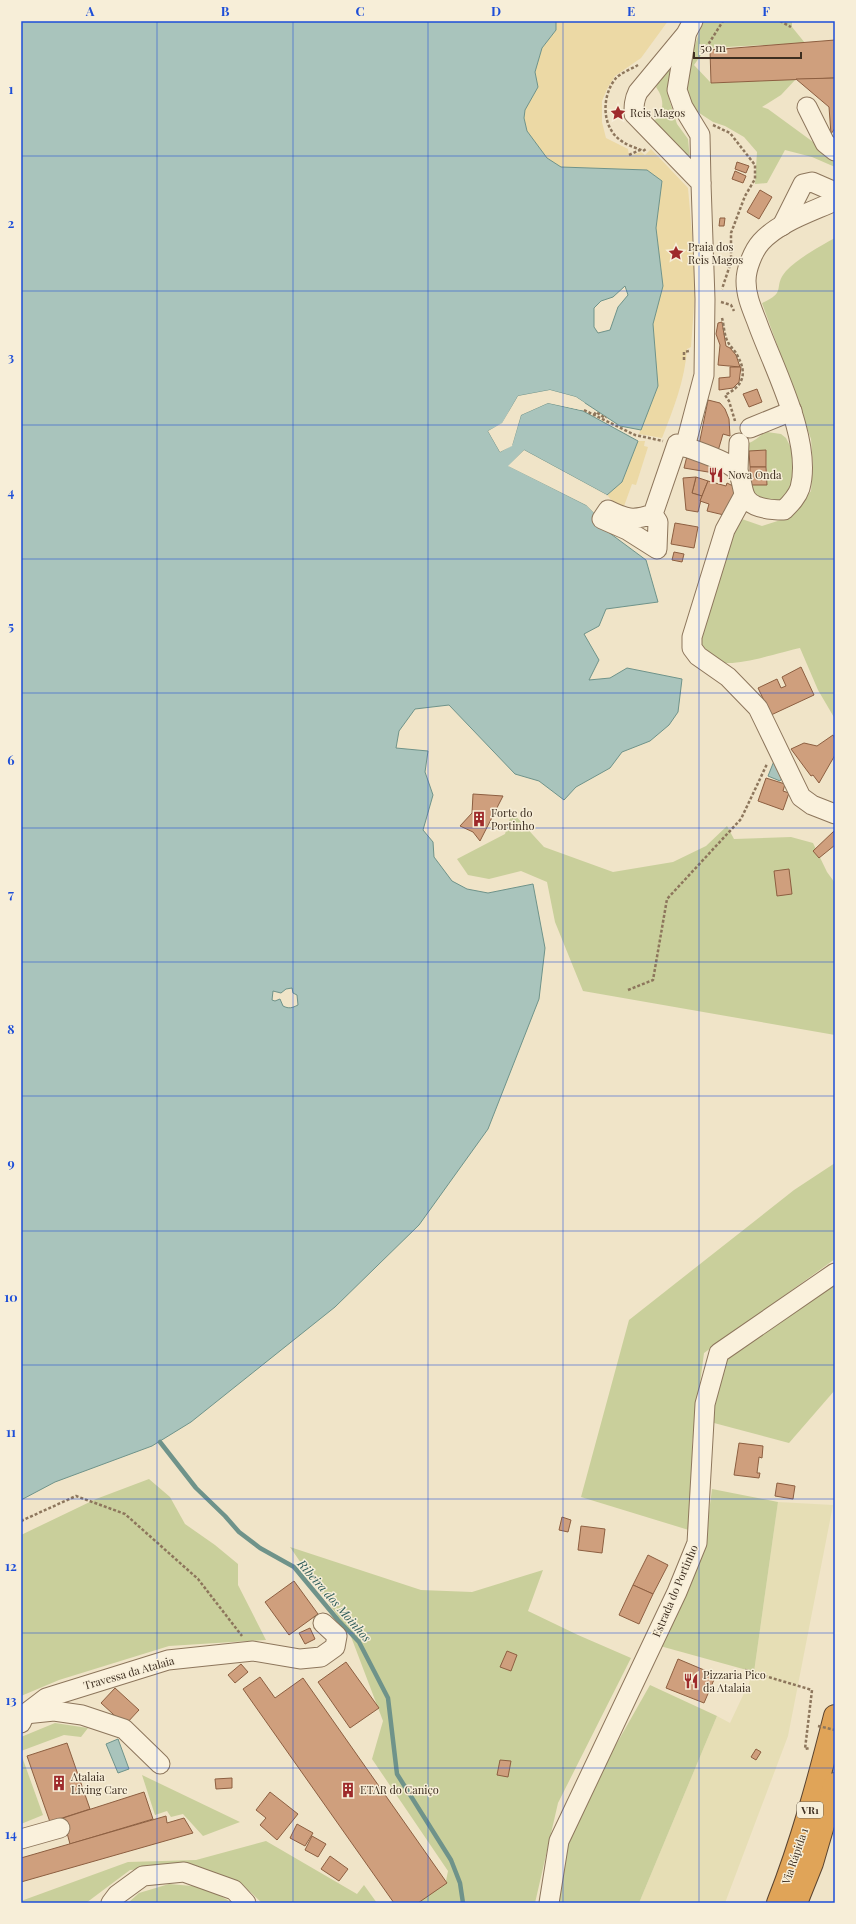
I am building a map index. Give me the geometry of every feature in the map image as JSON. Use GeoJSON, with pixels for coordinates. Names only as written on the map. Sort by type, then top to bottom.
{"type":"FeatureCollection","features":[{"type":"Feature","properties":{"kind":"highway","name":"Via Rápida 1"},"geometry":{"type":"LineString","coordinates":[[778,1903],[802,1837],[826,1721]]}},
{"type":"Feature","properties":{"kind":"highway","name":"Via Rápida 1"},"geometry":{"type":"LineString","coordinates":[[796,1903],[812,1863],[835,1784]]}},
{"type":"Feature","properties":{"kind":"street"},"geometry":{"type":"LineString","coordinates":[[653,514],[681,446],[704,375],[705,299],[700,135],[683,107],[677,90],[689,28]]}},
{"type":"Feature","properties":{"kind":"street"},"geometry":{"type":"LineString","coordinates":[[689,28],[638,92],[634,100],[634,114],[701,183]]}},
{"type":"Feature","properties":{"kind":"street"},"geometry":{"type":"LineString","coordinates":[[807,107],[825,143],[835,151]]}},
{"type":"Feature","properties":{"kind":"street"},"geometry":{"type":"LineString","coordinates":[[782,226],[803,184],[812,182],[835,192]]}},
{"type":"Feature","properties":{"kind":"street"},"geometry":{"type":"LineString","coordinates":[[792,411],[744,435],[738,471],[744,495],[750,502],[766,510],[784,510],[794,499],[800,488],[802,465],[801,451],[792,411],[749,300],[746,280],[750,262],[761,242],[782,226],[835,201]]}},
{"type":"Feature","properties":{"kind":"street"},"geometry":{"type":"LineString","coordinates":[[681,446],[734,467],[738,471]]}},
{"type":"Feature","properties":{"kind":"street"},"geometry":{"type":"LineString","coordinates":[[744,495],[725,530],[692,637],[692,648],[698,656],[728,676],[758,708],[801,797],[812,805],[835,814]]}},
{"type":"Feature","properties":{"kind":"street","name":"Estrada do Portinho"},"geometry":{"type":"LineString","coordinates":[[549,1903],[559,1841],[677,1592],[697,1543],[705,1404],[719,1353],[835,1273]]}},
{"type":"Feature","properties":{"kind":"street","name":"Travessa da Atalaia"},"geometry":{"type":"LineString","coordinates":[[23,1718],[46,1698],[168,1660],[253,1651],[300,1658],[321,1657],[336,1647],[337,1636],[323,1623]]}},
{"type":"Feature","properties":{"kind":"street"},"geometry":{"type":"LineString","coordinates":[[23,1718],[54,1711],[82,1715],[124,1729],[160,1764]]}},
{"type":"Feature","properties":{"kind":"street"},"geometry":{"type":"LineString","coordinates":[[21,1839],[60,1828]]}},
{"type":"Feature","properties":{"kind":"street"},"geometry":{"type":"LineString","coordinates":[[111,1903],[117,1895],[143,1876],[184,1872],[234,1890],[246,1903]]}},
{"type":"Feature","properties":{"kind":"path"},"geometry":{"type":"LineString","coordinates":[[706,48],[723,21]]}},
{"type":"Feature","properties":{"kind":"path"},"geometry":{"type":"LineString","coordinates":[[780,21],[792,27]]}},
{"type":"Feature","properties":{"kind":"path"},"geometry":{"type":"LineString","coordinates":[[691,121],[716,125],[730,133],[755,165],[755,179],[746,196],[731,233],[732,262],[723,284],[720,302],[721,309]]}},
{"type":"Feature","properties":{"kind":"path"},"geometry":{"type":"LineString","coordinates":[[623,143],[643,151]]}},
{"type":"Feature","properties":{"kind":"path"},"geometry":{"type":"LineString","coordinates":[[629,155],[640,150]]}},
{"type":"Feature","properties":{"kind":"path"},"geometry":{"type":"LineString","coordinates":[[715,304],[720,302],[731,305],[737,317]]}},
{"type":"Feature","properties":{"kind":"path"},"geometry":{"type":"LineString","coordinates":[[722,316],[727,342],[737,354],[742,366],[740,386],[725,395],[733,409],[744,435]]}},
{"type":"Feature","properties":{"kind":"path"},"geometry":{"type":"LineString","coordinates":[[584,410],[635,435],[681,446]]}},
{"type":"Feature","properties":{"kind":"path"},"geometry":{"type":"LineString","coordinates":[[594,415],[596,412],[605,418],[606,417]]}},
{"type":"Feature","properties":{"kind":"path"},"geometry":{"type":"LineString","coordinates":[[628,990],[653,980],[667,899],[741,819],[776,745]]}},
{"type":"Feature","properties":{"kind":"path"},"geometry":{"type":"LineString","coordinates":[[21,1521],[76,1496],[125,1514],[198,1579],[253,1651]]}},
{"type":"Feature","properties":{"kind":"path"},"geometry":{"type":"LineString","coordinates":[[745,1670],[812,1690],[805,1748],[810,1748]]}},
{"type":"Feature","properties":{"kind":"path"},"geometry":{"type":"LineString","coordinates":[[826,1721],[835,1730]]}},
{"type":"Feature","properties":{"kind":"shaded area"},"geometry":{"type":"Polygon","coordinates":[[[778,1502],[833,1505],[788,1736],[725,1903],[639,1903],[717,1716],[730,1723],[754,1672],[778,1502]]]}},
{"type":"Feature","properties":{"kind":"green space"},"geometry":{"type":"Polygon","coordinates":[[[703,21],[792,21],[792,27],[805,43],[706,48],[694,65],[711,83],[796,79],[781,95],[762,107],[768,109],[835,158],[835,167],[812,157],[785,150],[767,183],[755,184],[757,152],[744,137],[725,126],[713,122],[690,107],[682,77],[703,21]]]}},
{"type":"Feature","properties":{"kind":"green space"},"geometry":{"type":"Polygon","coordinates":[[[672,62],[668,86],[669,99],[677,124],[688,139],[690,160],[652,123],[659,115],[662,106],[661,97],[656,87],[672,62]]]}},
{"type":"Feature","properties":{"kind":"green space"},"geometry":{"type":"Polygon","coordinates":[[[835,238],[835,719],[818,690],[800,648],[748,661],[728,663],[720,662],[714,659],[700,643],[736,517],[762,526],[790,517],[811,491],[813,465],[811,439],[762,303],[775,296],[782,277],[791,266],[809,253],[835,238]]]}},
{"type":"Feature","properties":{"kind":"green space"},"geometry":{"type":"Polygon","coordinates":[[[767,432],[781,434],[786,438],[792,450],[794,485],[786,502],[756,499],[750,485],[767,484],[766,451],[749,451],[748,443],[767,432]]]}},
{"type":"Feature","properties":{"kind":"green space"},"geometry":{"type":"Polygon","coordinates":[[[512,812],[544,847],[613,872],[673,862],[706,846],[727,826],[734,839],[791,837],[813,843],[827,872],[835,883],[835,1035],[583,991],[555,922],[547,882],[521,871],[489,879],[468,875],[457,859],[505,834],[512,812]]]}},
{"type":"Feature","properties":{"kind":"green space"},"geometry":{"type":"Polygon","coordinates":[[[835,1163],[835,1259],[704,1353],[692,1444],[692,1531],[581,1497],[629,1320],[794,1190],[835,1163]]]}},
{"type":"Feature","properties":{"kind":"green space"},"geometry":{"type":"Polygon","coordinates":[[[835,1283],[835,1390],[789,1443],[714,1423],[711,1406],[719,1379],[729,1355],[835,1283]]]}},
{"type":"Feature","properties":{"kind":"green space"},"geometry":{"type":"Polygon","coordinates":[[[149,1479],[170,1497],[185,1524],[215,1545],[238,1564],[238,1585],[266,1640],[169,1646],[59,1680],[21,1696],[21,1535],[96,1499],[149,1479]]]}},
{"type":"Feature","properties":{"kind":"green space"},"geometry":{"type":"Polygon","coordinates":[[[712,1489],[778,1502],[754,1672],[660,1646],[704,1551],[712,1489]]]}},
{"type":"Feature","properties":{"kind":"green space"},"geometry":{"type":"Polygon","coordinates":[[[290,1547],[421,1590],[472,1592],[543,1570],[528,1611],[631,1658],[558,1803],[535,1903],[413,1903],[446,1881],[448,1871],[372,1759],[383,1721],[350,1634],[290,1547]]]}},
{"type":"Feature","properties":{"kind":"green space"},"geometry":{"type":"Polygon","coordinates":[[[650,1685],[717,1716],[639,1903],[557,1903],[567,1846],[592,1787],[650,1685]]]}},
{"type":"Feature","properties":{"kind":"green space"},"geometry":{"type":"Polygon","coordinates":[[[55,1723],[88,1728],[81,1737],[64,1735],[21,1751],[21,1737],[55,1723]]]}},
{"type":"Feature","properties":{"kind":"green space"},"geometry":{"type":"Polygon","coordinates":[[[21,1754],[43,1815],[21,1824],[21,1754]]]}},
{"type":"Feature","properties":{"kind":"green space"},"geometry":{"type":"Polygon","coordinates":[[[142,1775],[240,1822],[203,1836],[183,1814],[171,1817],[167,1811],[155,1815],[142,1775]]]}},
{"type":"Feature","properties":{"kind":"green space"},"geometry":{"type":"Polygon","coordinates":[[[266,1841],[357,1894],[364,1885],[377,1903],[262,1903],[243,1885],[192,1866],[130,1870],[86,1903],[21,1903],[21,1901],[128,1862],[196,1860],[266,1841]]]}},
{"type":"Feature","properties":{"kind":"green space"},"geometry":{"type":"Polygon","coordinates":[[[169,1884],[204,1887],[233,1903],[128,1903],[139,1893],[169,1884]]]}},
{"type":"Feature","properties":{"kind":"sand","name":"Praia dos Reis Magos"},"geometry":{"type":"Polygon","coordinates":[[[556,21],[668,21],[641,58],[615,76],[602,101],[602,122],[606,138],[628,149],[629,156],[641,152],[645,155],[651,149],[688,188],[696,279],[691,347],[687,349],[681,383],[662,438],[639,434],[658,386],[653,324],[663,286],[656,228],[662,181],[647,170],[561,167],[547,158],[527,131],[524,118],[525,110],[538,87],[535,72],[542,48],[556,30],[556,21]]]}},
{"type":"Feature","properties":{"kind":"sand"},"geometry":{"type":"Polygon","coordinates":[[[638,441],[645,441],[644,446],[648,447],[636,485],[632,484],[623,509],[613,502],[607,495],[622,482],[638,441]]]}},
{"type":"Feature","properties":{"kind":"water"},"geometry":{"type":"Polygon","coordinates":[[[21,21],[556,21],[556,30],[542,48],[535,72],[538,87],[525,110],[524,118],[527,131],[547,158],[561,167],[647,170],[662,181],[656,228],[663,286],[653,324],[658,386],[641,430],[620,426],[576,397],[550,390],[518,396],[502,424],[488,431],[500,452],[512,445],[521,415],[548,403],[583,411],[638,441],[622,482],[607,495],[524,450],[509,466],[586,505],[599,518],[596,523],[646,560],[658,602],[606,609],[599,626],[584,634],[599,660],[589,680],[610,678],[627,668],[682,679],[678,712],[669,725],[650,741],[622,752],[610,768],[576,787],[564,800],[539,781],[515,774],[449,705],[415,709],[399,731],[396,748],[428,751],[425,772],[433,795],[423,830],[433,842],[434,857],[452,881],[467,889],[488,893],[533,884],[545,948],[539,999],[488,1129],[419,1225],[335,1307],[191,1422],[152,1446],[55,1482],[21,1500],[21,21]],[[625,286],[613,297],[601,301],[594,308],[594,327],[598,333],[610,330],[618,307],[628,295],[625,286]],[[292,988],[286,989],[281,993],[273,991],[272,1000],[275,1001],[280,999],[283,1006],[287,1008],[298,1005],[297,995],[293,993],[292,988]]]}},
{"type":"Feature","properties":{"kind":"water"},"geometry":{"type":"Polygon","coordinates":[[[774,761],[782,778],[780,781],[768,776],[774,761]]]}},
{"type":"Feature","properties":{"kind":"water"},"geometry":{"type":"Polygon","coordinates":[[[118,1739],[129,1769],[118,1773],[106,1744],[118,1739]]]}},
{"type":"Feature","properties":{"kind":"pier"},"geometry":{"type":"Polygon","coordinates":[[[550,390],[576,397],[585,403],[584,405],[575,399],[550,392],[519,398],[503,425],[491,432],[501,449],[510,444],[520,413],[548,401],[582,409],[548,403],[521,415],[512,446],[500,452],[488,431],[502,423],[518,396],[550,390]]]}},
{"type":"Feature","properties":{"kind":"pier"},"geometry":{"type":"Polygon","coordinates":[[[524,450],[607,495],[609,497],[524,452],[512,465],[587,504],[600,516],[599,518],[586,505],[508,466],[524,450]]]}},
{"type":"Feature","properties":{"kind":"building"},"geometry":{"type":"Polygon","coordinates":[[[835,40],[835,78],[711,83],[710,50],[835,40]]]}},
{"type":"Feature","properties":{"kind":"building"},"geometry":{"type":"Polygon","coordinates":[[[835,78],[835,128],[831,134],[829,107],[796,79],[835,78]]]}},
{"type":"Feature","properties":{"kind":"building"},"geometry":{"type":"Polygon","coordinates":[[[737,162],[749,166],[746,173],[735,169],[737,162]]]}},
{"type":"Feature","properties":{"kind":"building"},"geometry":{"type":"Polygon","coordinates":[[[735,171],[746,176],[743,183],[732,179],[735,171]]]}},
{"type":"Feature","properties":{"kind":"building"},"geometry":{"type":"Polygon","coordinates":[[[760,190],[772,197],[759,219],[747,212],[760,190]]]}},
{"type":"Feature","properties":{"kind":"building"},"geometry":{"type":"Polygon","coordinates":[[[720,218],[725,218],[724,226],[719,226],[720,218]]]}},
{"type":"Feature","properties":{"kind":"building"},"geometry":{"type":"Polygon","coordinates":[[[722,322],[726,346],[736,355],[740,367],[718,365],[720,345],[716,334],[718,323],[722,322]]]}},
{"type":"Feature","properties":{"kind":"building"},"geometry":{"type":"Polygon","coordinates":[[[730,367],[741,367],[739,382],[733,388],[719,390],[719,378],[730,377],[730,367]]]}},
{"type":"Feature","properties":{"kind":"building"},"geometry":{"type":"Polygon","coordinates":[[[757,389],[762,402],[749,407],[743,394],[757,389]]]}},
{"type":"Feature","properties":{"kind":"building"},"geometry":{"type":"Polygon","coordinates":[[[708,400],[720,403],[725,409],[729,419],[730,436],[723,434],[718,451],[699,445],[708,400]]]}},
{"type":"Feature","properties":{"kind":"building"},"geometry":{"type":"Polygon","coordinates":[[[766,450],[766,467],[750,467],[749,451],[766,450]]]}},
{"type":"Feature","properties":{"kind":"building"},"geometry":{"type":"Polygon","coordinates":[[[688,452],[716,466],[714,473],[684,468],[688,452]]]}},
{"type":"Feature","properties":{"kind":"building"},"geometry":{"type":"Polygon","coordinates":[[[750,467],[766,467],[767,485],[750,485],[750,467]]]}},
{"type":"Feature","properties":{"kind":"building"},"geometry":{"type":"Polygon","coordinates":[[[696,477],[708,481],[702,496],[692,493],[696,477]]]}},
{"type":"Feature","properties":{"kind":"building"},"geometry":{"type":"Polygon","coordinates":[[[696,477],[692,493],[702,496],[698,512],[686,510],[683,478],[696,477]]]}},
{"type":"Feature","properties":{"kind":"building"},"geometry":{"type":"Polygon","coordinates":[[[708,481],[726,486],[727,483],[739,489],[724,515],[707,511],[709,504],[700,501],[708,481]]]}},
{"type":"Feature","properties":{"kind":"building"},"geometry":{"type":"Polygon","coordinates":[[[675,523],[698,527],[694,548],[671,544],[675,523]]]}},
{"type":"Feature","properties":{"kind":"building"},"geometry":{"type":"Polygon","coordinates":[[[674,552],[684,554],[682,562],[672,560],[674,552]]]}},
{"type":"Feature","properties":{"kind":"building"},"geometry":{"type":"Polygon","coordinates":[[[801,667],[814,695],[771,715],[758,688],[777,679],[781,688],[786,686],[782,677],[801,667]]]}},
{"type":"Feature","properties":{"kind":"building"},"geometry":{"type":"Polygon","coordinates":[[[833,735],[835,739],[835,755],[819,783],[813,775],[811,776],[791,749],[804,743],[817,746],[833,735]]]}},
{"type":"Feature","properties":{"kind":"building"},"geometry":{"type":"Polygon","coordinates":[[[766,778],[785,784],[783,791],[789,793],[783,810],[758,801],[766,778]]]}},
{"type":"Feature","properties":{"kind":"building","name":"Forte do Portinho"},"geometry":{"type":"Polygon","coordinates":[[[473,794],[503,796],[480,841],[473,832],[460,826],[472,813],[473,794]]]}},
{"type":"Feature","properties":{"kind":"building"},"geometry":{"type":"Polygon","coordinates":[[[834,831],[835,845],[819,858],[813,851],[834,831]]]}},
{"type":"Feature","properties":{"kind":"building"},"geometry":{"type":"Polygon","coordinates":[[[789,869],[792,894],[777,896],[774,871],[789,869]]]}},
{"type":"Feature","properties":{"kind":"building"},"geometry":{"type":"Polygon","coordinates":[[[739,1443],[763,1446],[762,1458],[759,1457],[757,1473],[760,1473],[759,1478],[734,1475],[739,1443]]]}},
{"type":"Feature","properties":{"kind":"building"},"geometry":{"type":"Polygon","coordinates":[[[777,1483],[795,1486],[793,1499],[775,1496],[777,1483]]]}},
{"type":"Feature","properties":{"kind":"building"},"geometry":{"type":"Polygon","coordinates":[[[562,1517],[571,1520],[568,1532],[559,1530],[562,1517]]]}},
{"type":"Feature","properties":{"kind":"building"},"geometry":{"type":"Polygon","coordinates":[[[581,1526],[605,1529],[602,1553],[578,1550],[581,1526]]]}},
{"type":"Feature","properties":{"kind":"building"},"geometry":{"type":"Polygon","coordinates":[[[648,1555],[668,1565],[653,1594],[633,1585],[648,1555]]]}},
{"type":"Feature","properties":{"kind":"building"},"geometry":{"type":"Polygon","coordinates":[[[294,1581],[318,1614],[289,1635],[265,1602],[294,1581]]]}},
{"type":"Feature","properties":{"kind":"building"},"geometry":{"type":"Polygon","coordinates":[[[633,1585],[653,1594],[639,1624],[619,1615],[633,1585]]]}},
{"type":"Feature","properties":{"kind":"building"},"geometry":{"type":"Polygon","coordinates":[[[310,1628],[315,1639],[305,1644],[299,1633],[310,1628]]]}},
{"type":"Feature","properties":{"kind":"building"},"geometry":{"type":"Polygon","coordinates":[[[507,1651],[517,1655],[511,1671],[500,1667],[507,1651]]]}},
{"type":"Feature","properties":{"kind":"building","name":"Pizzaria Pico da Atalaia"},"geometry":{"type":"Polygon","coordinates":[[[678,1659],[716,1675],[704,1703],[666,1688],[678,1659]]]}},
{"type":"Feature","properties":{"kind":"building"},"geometry":{"type":"Polygon","coordinates":[[[346,1662],[379,1708],[350,1728],[318,1682],[346,1662]]]}},
{"type":"Feature","properties":{"kind":"building"},"geometry":{"type":"Polygon","coordinates":[[[241,1664],[248,1672],[235,1683],[228,1675],[241,1664]]]}},
{"type":"Feature","properties":{"kind":"building","name":"ETAR do Caniço"},"geometry":{"type":"Polygon","coordinates":[[[260,1677],[275,1698],[303,1678],[447,1883],[418,1903],[394,1903],[243,1689],[260,1677]]]}},
{"type":"Feature","properties":{"kind":"building"},"geometry":{"type":"Polygon","coordinates":[[[115,1688],[139,1710],[125,1725],[101,1703],[115,1688]]]}},
{"type":"Feature","properties":{"kind":"building","name":"Atalaia Living Care"},"geometry":{"type":"Polygon","coordinates":[[[67,1743],[90,1809],[50,1822],[27,1756],[67,1743]]]}},
{"type":"Feature","properties":{"kind":"building"},"geometry":{"type":"Polygon","coordinates":[[[756,1749],[761,1752],[756,1760],[751,1757],[756,1749]]]}},
{"type":"Feature","properties":{"kind":"building"},"geometry":{"type":"Polygon","coordinates":[[[500,1760],[511,1761],[508,1777],[497,1775],[500,1760]]]}},
{"type":"Feature","properties":{"kind":"building"},"geometry":{"type":"Polygon","coordinates":[[[232,1778],[232,1788],[216,1789],[215,1779],[232,1778]]]}},
{"type":"Feature","properties":{"kind":"building"},"geometry":{"type":"Polygon","coordinates":[[[144,1792],[153,1819],[70,1844],[63,1818],[144,1792]]]}},
{"type":"Feature","properties":{"kind":"building"},"geometry":{"type":"Polygon","coordinates":[[[270,1792],[298,1814],[277,1840],[260,1825],[266,1818],[256,1810],[270,1792]]]}},
{"type":"Feature","properties":{"kind":"building"},"geometry":{"type":"Polygon","coordinates":[[[166,1816],[167,1823],[184,1818],[193,1833],[21,1882],[21,1858],[166,1816]]]}},
{"type":"Feature","properties":{"kind":"building"},"geometry":{"type":"Polygon","coordinates":[[[297,1824],[313,1833],[305,1846],[290,1838],[297,1824]]]}},
{"type":"Feature","properties":{"kind":"building"},"geometry":{"type":"Polygon","coordinates":[[[312,1836],[326,1844],[318,1857],[305,1850],[312,1836]]]}},
{"type":"Feature","properties":{"kind":"building"},"geometry":{"type":"Polygon","coordinates":[[[330,1856],[348,1869],[339,1881],[321,1869],[330,1856]]]}},
{"type":"Feature","properties":{"kind":"waterway","name":"Ribeira dos Moinhos"},"geometry":{"type":"LineString","coordinates":[[160,1442],[196,1488],[239,1532],[260,1548],[294,1567],[338,1620],[359,1642],[388,1698],[397,1774],[451,1860],[460,1883],[463,1903]]}},
{"type":"Feature","properties":{"kind":"place","name":"Reis Magos"},"geometry":{"type":"Point","coordinates":[618,113]}},
{"type":"Feature","properties":{"kind":"place","name":"Praia dos Reis Magos"},"geometry":{"type":"Point","coordinates":[676,253]}},
{"type":"Feature","properties":{"kind":"place","name":"Nova Onda"},"geometry":{"type":"Point","coordinates":[716,475]}},
{"type":"Feature","properties":{"kind":"place","name":"Forte do Portinho"},"geometry":{"type":"Point","coordinates":[479,819]}},
{"type":"Feature","properties":{"kind":"place","name":"Pizzaria Pico da Atalaia"},"geometry":{"type":"Point","coordinates":[691,1681]}},
{"type":"Feature","properties":{"kind":"place","name":"Atalaia Living Care"},"geometry":{"type":"Point","coordinates":[59,1783]}},
{"type":"Feature","properties":{"kind":"place","name":"ETAR do Caniço"},"geometry":{"type":"Point","coordinates":[348,1790]}}]}
